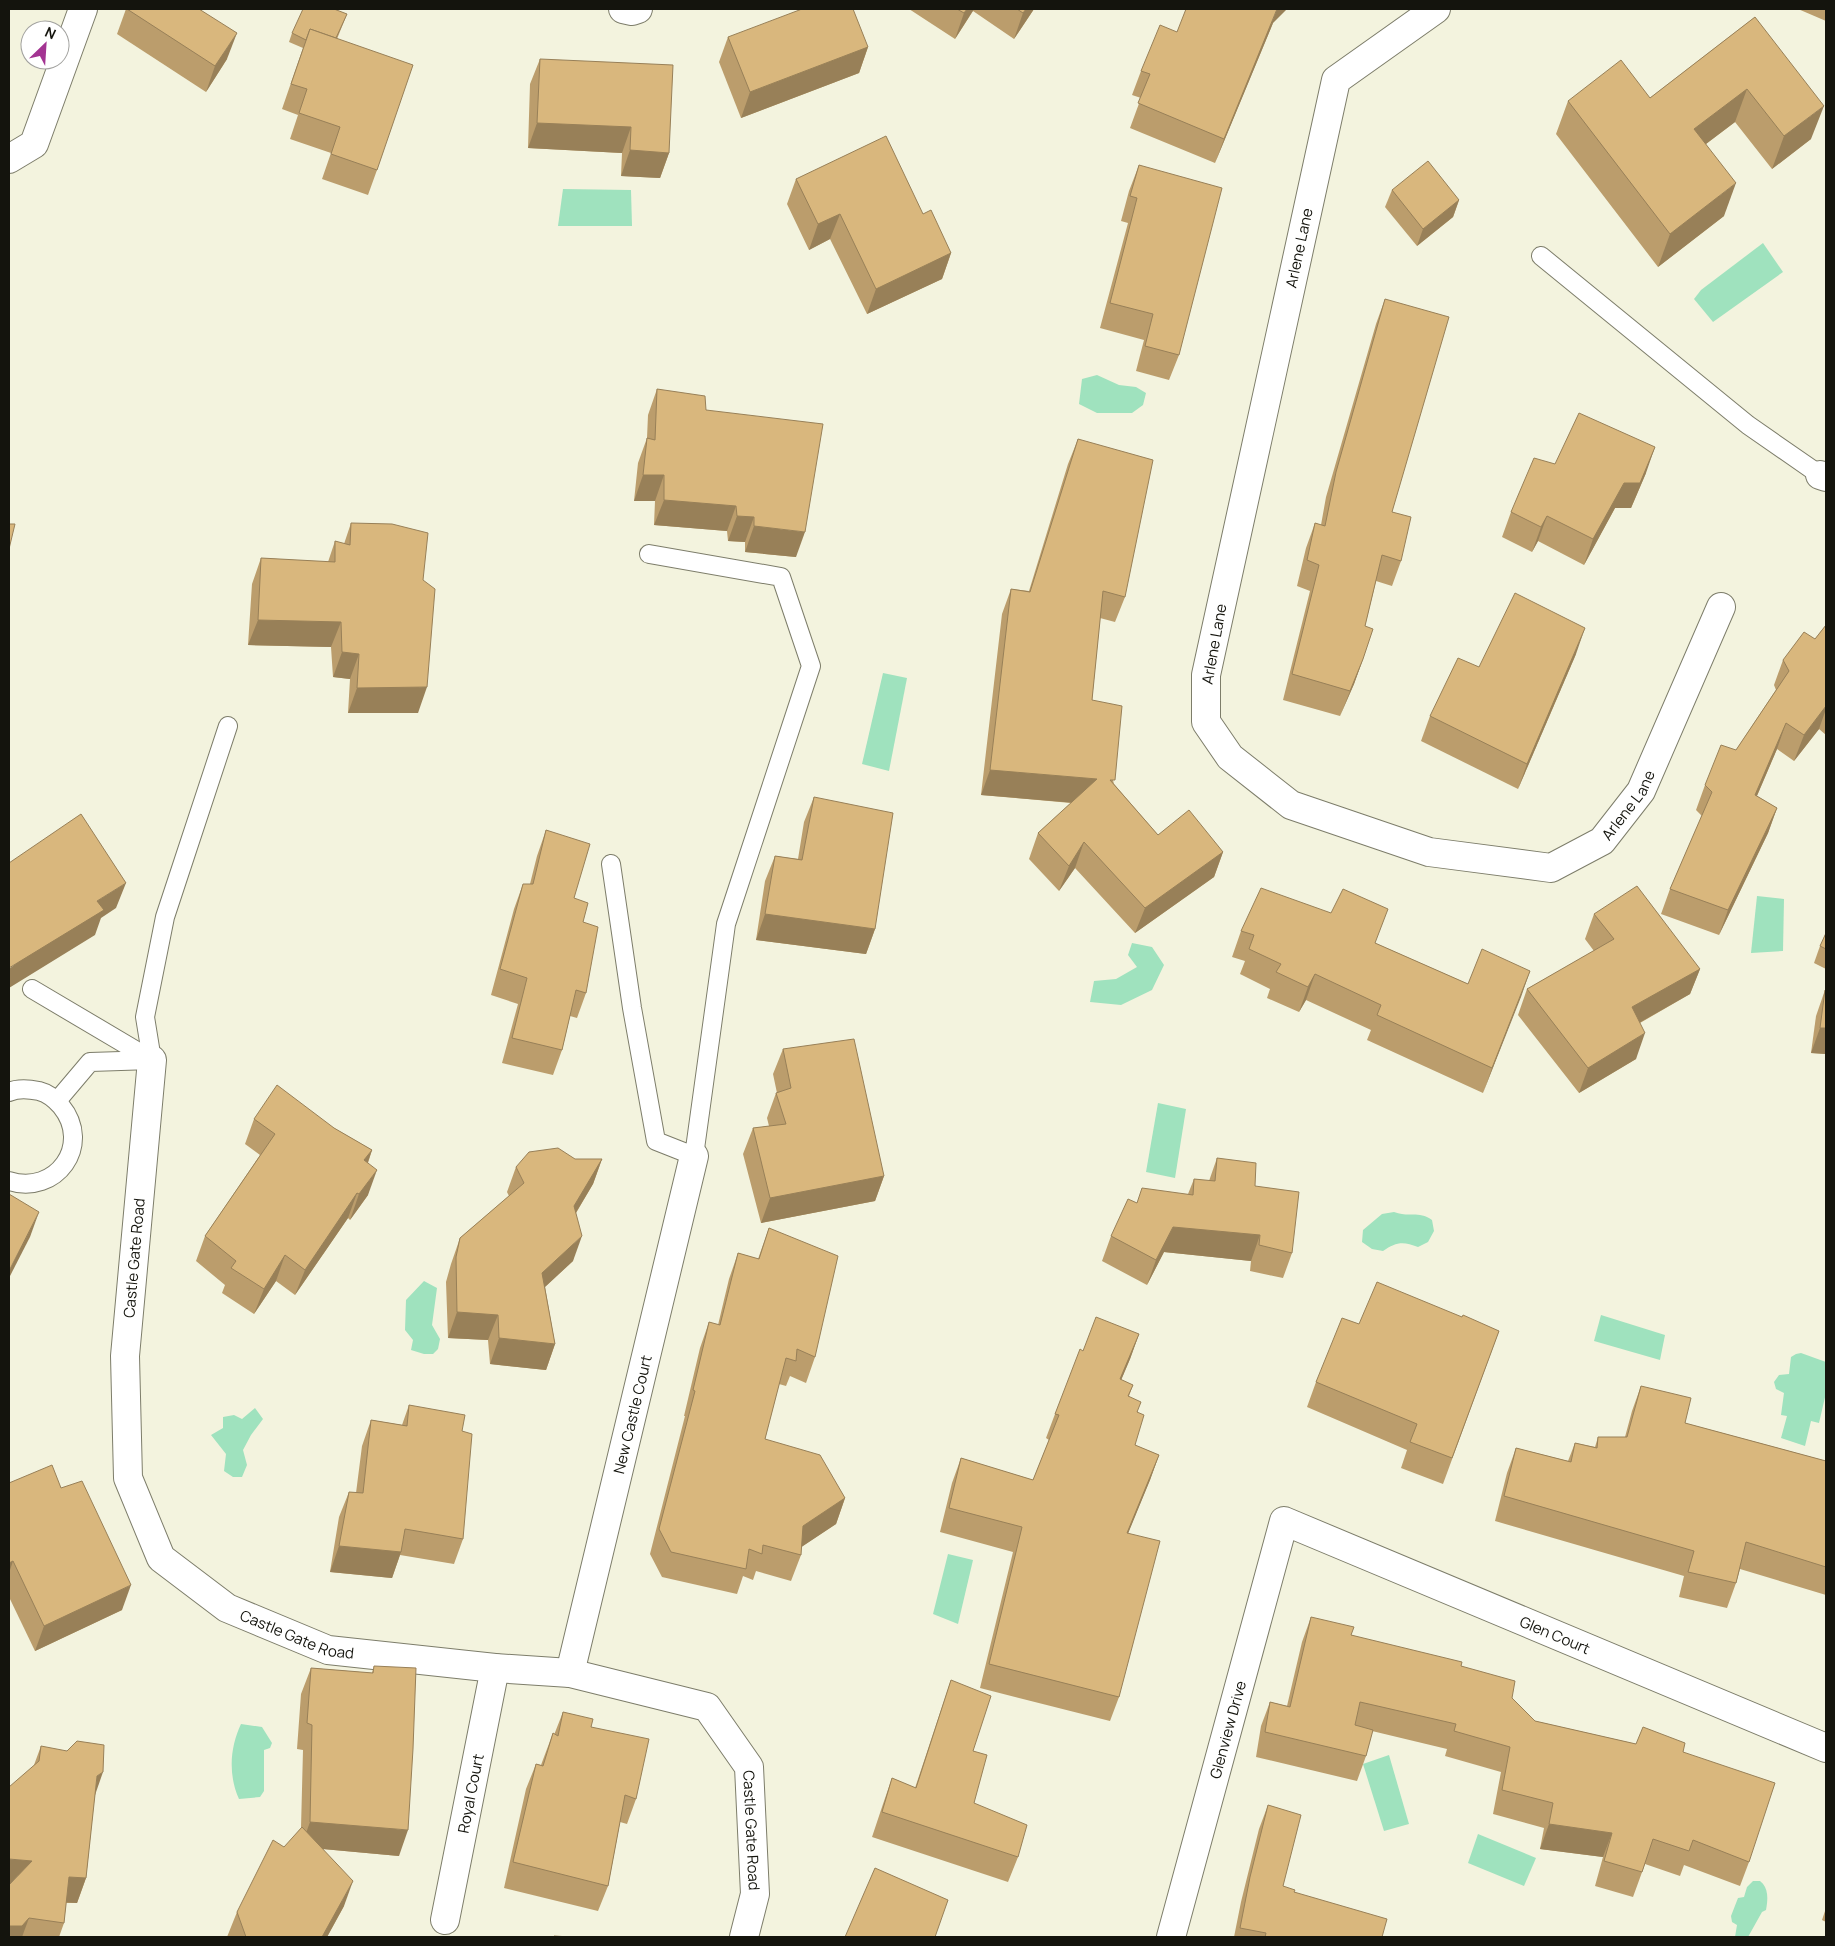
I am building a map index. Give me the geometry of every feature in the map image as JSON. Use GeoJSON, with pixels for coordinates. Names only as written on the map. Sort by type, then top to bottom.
{"type":"FeatureCollection","features":[{"type":"Feature","properties":{"kind":"street"},"geometry":{"type":"LineString","coordinates":[[9,160],[34,144],[83,9]]}},
{"type":"Feature","properties":{"kind":"street"},"geometry":{"type":"LineString","coordinates":[[623,9],[632,11],[638,9]]}},
{"type":"Feature","properties":{"kind":"street","name":"Arlene Lane"},"geometry":{"type":"LineString","coordinates":[[1436,9],[1336,80],[1206,675],[1206,722],[1230,757],[1291,805],[1429,852],[1551,868],[1602,841],[1642,791],[1721,607]]}},
{"type":"Feature","properties":{"kind":"street","name":"Castle Gate Road"},"geometry":{"type":"LineString","coordinates":[[152,1060],[125,1356],[128,1478],[161,1558],[227,1608],[328,1650],[570,1674],[707,1707],[749,1767],[755,1894],[744,1937]]}},
{"type":"Feature","properties":{"kind":"street","name":"New Castle Court"},"geometry":{"type":"LineString","coordinates":[[570,1674],[694,1156]]}},
{"type":"Feature","properties":{"kind":"street","name":"Glen Court"},"geometry":{"type":"LineString","coordinates":[[1284,1520],[1826,1748]]}},
{"type":"Feature","properties":{"kind":"street","name":"Glenview Drive"},"geometry":{"type":"LineString","coordinates":[[1171,1937],[1284,1520]]}},
{"type":"Feature","properties":{"kind":"street","name":"Royal Court"},"geometry":{"type":"LineString","coordinates":[[446,1920],[495,1668]]}},
{"type":"Feature","properties":{"kind":"lane"},"geometry":{"type":"LineString","coordinates":[[1541,256],[1748,425],[1823,476]]}},
{"type":"Feature","properties":{"kind":"lane"},"geometry":{"type":"LineString","coordinates":[[611,864],[632,1008],[656,1141],[694,1156],[726,924],[811,666],[781,577],[649,554]]}},
{"type":"Feature","properties":{"kind":"lane"},"geometry":{"type":"LineString","coordinates":[[152,1060],[145,1017],[165,917],[228,726]]}},
{"type":"Feature","properties":{"kind":"lane"},"geometry":{"type":"LineString","coordinates":[[32,989],[152,1060]]}},
{"type":"Feature","properties":{"kind":"lane"},"geometry":{"type":"LineString","coordinates":[[57,1101],[90,1062],[152,1060]]}},
{"type":"Feature","properties":{"kind":"lane"},"geometry":{"type":"LineString","coordinates":[[9,1092],[29,1089],[44,1092],[57,1101],[67,1113],[72,1126],[74,1142],[70,1157],[61,1169],[49,1179],[35,1184],[19,1184],[9,1181]]}},
{"type":"Feature","properties":{"kind":"shaded area"},"geometry":{"type":"Polygon","coordinates":[[[563,189],[631,190],[632,226],[558,226],[563,189]]]}},
{"type":"Feature","properties":{"kind":"shaded area"},"geometry":{"type":"Polygon","coordinates":[[[1763,243],[1783,272],[1713,322],[1694,299],[1701,290],[1763,243]]]}},
{"type":"Feature","properties":{"kind":"shaded area"},"geometry":{"type":"Polygon","coordinates":[[[1097,375],[1119,385],[1136,387],[1146,393],[1143,405],[1132,413],[1097,413],[1079,404],[1082,379],[1097,375]]]}},
{"type":"Feature","properties":{"kind":"shaded area"},"geometry":{"type":"Polygon","coordinates":[[[883,673],[907,678],[889,771],[862,764],[883,673]]]}},
{"type":"Feature","properties":{"kind":"shaded area"},"geometry":{"type":"Polygon","coordinates":[[[1757,896],[1784,899],[1783,951],[1751,953],[1757,896]]]}},
{"type":"Feature","properties":{"kind":"shaded area"},"geometry":{"type":"Polygon","coordinates":[[[1132,943],[1152,947],[1164,965],[1152,990],[1121,1005],[1090,1002],[1094,981],[1116,979],[1137,967],[1128,955],[1132,943]]]}},
{"type":"Feature","properties":{"kind":"shaded area"},"geometry":{"type":"Polygon","coordinates":[[[1158,1103],[1186,1109],[1175,1178],[1146,1172],[1158,1103]]]}},
{"type":"Feature","properties":{"kind":"shaded area"},"geometry":{"type":"Polygon","coordinates":[[[1394,1212],[1422,1215],[1432,1220],[1434,1231],[1428,1242],[1418,1247],[1400,1243],[1383,1251],[1372,1249],[1362,1242],[1363,1230],[1382,1214],[1394,1212]]]}},
{"type":"Feature","properties":{"kind":"shaded area"},"geometry":{"type":"Polygon","coordinates":[[[424,1281],[437,1288],[432,1325],[440,1339],[438,1349],[433,1354],[424,1354],[411,1350],[413,1340],[405,1330],[406,1300],[424,1281]]]}},
{"type":"Feature","properties":{"kind":"shaded area"},"geometry":{"type":"Polygon","coordinates":[[[1601,1315],[1665,1335],[1660,1360],[1594,1341],[1601,1315]]]}},
{"type":"Feature","properties":{"kind":"shaded area"},"geometry":{"type":"Polygon","coordinates":[[[1801,1353],[1826,1362],[1826,1393],[1819,1423],[1811,1421],[1805,1446],[1781,1438],[1787,1416],[1781,1415],[1784,1393],[1776,1389],[1774,1382],[1779,1375],[1789,1374],[1791,1357],[1801,1353]]]}},
{"type":"Feature","properties":{"kind":"shaded area"},"geometry":{"type":"Polygon","coordinates":[[[255,1408],[263,1419],[243,1450],[247,1465],[242,1477],[233,1477],[224,1471],[226,1454],[211,1435],[223,1428],[223,1417],[234,1415],[242,1419],[255,1408]]]}},
{"type":"Feature","properties":{"kind":"shaded area"},"geometry":{"type":"Polygon","coordinates":[[[948,1554],[973,1560],[958,1624],[933,1614],[948,1554]]]}},
{"type":"Feature","properties":{"kind":"shaded area"},"geometry":{"type":"Polygon","coordinates":[[[241,1724],[262,1727],[272,1743],[270,1748],[264,1750],[264,1791],[260,1797],[239,1799],[235,1790],[232,1761],[237,1733],[241,1724]]]}},
{"type":"Feature","properties":{"kind":"shaded area"},"geometry":{"type":"Polygon","coordinates":[[[1389,1755],[1409,1824],[1384,1831],[1363,1764],[1389,1755]]]}},
{"type":"Feature","properties":{"kind":"shaded area"},"geometry":{"type":"Polygon","coordinates":[[[1478,1834],[1536,1858],[1524,1886],[1468,1863],[1478,1834]]]}},
{"type":"Feature","properties":{"kind":"shaded area"},"geometry":{"type":"Polygon","coordinates":[[[1753,1881],[1760,1881],[1765,1887],[1767,1898],[1766,1910],[1762,1912],[1748,1937],[1735,1937],[1737,1925],[1732,1922],[1731,1916],[1738,1898],[1744,1897],[1747,1887],[1753,1881]]]}},
{"type":"Feature","properties":{"kind":"building"},"geometry":{"type":"Polygon","coordinates":[[[127,9],[199,9],[237,33],[215,66],[127,9]]]}},
{"type":"Feature","properties":{"kind":"building"},"geometry":{"type":"Polygon","coordinates":[[[303,9],[334,9],[347,14],[336,38],[310,29],[306,40],[292,33],[303,9]]]}},
{"type":"Feature","properties":{"kind":"building"},"geometry":{"type":"Polygon","coordinates":[[[802,9],[853,9],[868,47],[750,92],[728,37],[802,9]]]}},
{"type":"Feature","properties":{"kind":"building"},"geometry":{"type":"Polygon","coordinates":[[[957,9],[967,9],[964,13],[957,9]]]}},
{"type":"Feature","properties":{"kind":"building"},"geometry":{"type":"Polygon","coordinates":[[[1017,9],[1026,9],[1023,13],[1017,9]]]}},
{"type":"Feature","properties":{"kind":"building"},"geometry":{"type":"Polygon","coordinates":[[[1186,9],[1277,9],[1224,139],[1138,103],[1150,74],[1141,71],[1160,25],[1177,32],[1186,9]]]}},
{"type":"Feature","properties":{"kind":"building"},"geometry":{"type":"Polygon","coordinates":[[[1755,17],[1824,106],[1784,136],[1747,89],[1694,129],[1736,183],[1670,234],[1568,101],[1621,60],[1650,98],[1755,17]]]}},
{"type":"Feature","properties":{"kind":"building"},"geometry":{"type":"Polygon","coordinates":[[[310,29],[413,65],[377,170],[331,154],[340,127],[299,113],[307,89],[291,84],[310,29]]]}},
{"type":"Feature","properties":{"kind":"building"},"geometry":{"type":"Polygon","coordinates":[[[540,59],[673,65],[669,153],[630,150],[631,127],[537,123],[540,59]]]}},
{"type":"Feature","properties":{"kind":"building"},"geometry":{"type":"Polygon","coordinates":[[[886,136],[923,214],[931,210],[951,253],[876,289],[840,214],[818,224],[796,179],[886,136]]]}},
{"type":"Feature","properties":{"kind":"building"},"geometry":{"type":"Polygon","coordinates":[[[1428,161],[1459,200],[1423,229],[1392,190],[1428,161]]]}},
{"type":"Feature","properties":{"kind":"building"},"geometry":{"type":"Polygon","coordinates":[[[1139,165],[1222,188],[1179,355],[1145,346],[1153,314],[1110,303],[1137,198],[1130,196],[1139,165]]]}},
{"type":"Feature","properties":{"kind":"building"},"geometry":{"type":"Polygon","coordinates":[[[1385,299],[1449,317],[1392,512],[1411,517],[1401,561],[1382,555],[1365,626],[1373,629],[1350,691],[1292,674],[1319,565],[1307,560],[1315,523],[1325,526],[1336,472],[1385,299]]]}},
{"type":"Feature","properties":{"kind":"building"},"geometry":{"type":"Polygon","coordinates":[[[657,389],[705,396],[706,410],[823,424],[805,532],[754,526],[754,517],[737,516],[736,506],[664,500],[664,475],[643,475],[647,438],[655,440],[657,389]]]}},
{"type":"Feature","properties":{"kind":"building"},"geometry":{"type":"Polygon","coordinates":[[[1579,413],[1655,447],[1640,483],[1624,483],[1593,539],[1547,516],[1541,527],[1511,512],[1534,458],[1555,464],[1579,413]]]}},
{"type":"Feature","properties":{"kind":"building"},"geometry":{"type":"Polygon","coordinates":[[[1078,439],[1153,460],[1125,597],[1103,591],[1092,700],[1122,706],[1115,780],[1110,780],[1158,835],[1189,810],[1223,852],[1145,908],[1084,842],[1069,866],[1038,833],[1097,779],[990,770],[1011,589],[1030,592],[1078,439]]]}},
{"type":"Feature","properties":{"kind":"building"},"geometry":{"type":"Polygon","coordinates":[[[351,523],[392,524],[428,533],[423,580],[435,589],[427,687],[357,688],[359,654],[342,652],[341,622],[258,620],[261,558],[335,562],[335,541],[350,545],[351,523]]]}},
{"type":"Feature","properties":{"kind":"building"},"geometry":{"type":"Polygon","coordinates":[[[9,524],[15,524],[9,549],[9,524]]]}},
{"type":"Feature","properties":{"kind":"building"},"geometry":{"type":"Polygon","coordinates":[[[1515,593],[1585,628],[1527,764],[1430,716],[1458,658],[1479,667],[1515,593]]]}},
{"type":"Feature","properties":{"kind":"building"},"geometry":{"type":"Polygon","coordinates":[[[1826,625],[1826,706],[1804,735],[1786,723],[1755,795],[1777,808],[1728,910],[1670,889],[1712,792],[1705,785],[1721,745],[1736,750],[1789,671],[1783,660],[1804,632],[1815,639],[1826,625]]]}},
{"type":"Feature","properties":{"kind":"building"},"geometry":{"type":"Polygon","coordinates":[[[814,797],[893,813],[875,929],[765,914],[775,856],[802,860],[814,797]]]}},
{"type":"Feature","properties":{"kind":"building"},"geometry":{"type":"Polygon","coordinates":[[[81,814],[126,883],[97,901],[104,910],[9,968],[9,863],[81,814]]]}},
{"type":"Feature","properties":{"kind":"building"},"geometry":{"type":"Polygon","coordinates":[[[546,830],[590,844],[574,898],[588,903],[583,922],[598,927],[586,993],[576,990],[562,1050],[512,1038],[527,978],[500,969],[523,884],[533,884],[546,830]]]}},
{"type":"Feature","properties":{"kind":"building"},"geometry":{"type":"Polygon","coordinates":[[[1637,886],[1700,969],[1632,1007],[1645,1033],[1588,1068],[1527,989],[1614,939],[1594,914],[1637,886]]]}},
{"type":"Feature","properties":{"kind":"building"},"geometry":{"type":"Polygon","coordinates":[[[1261,888],[1331,913],[1343,889],[1388,909],[1375,943],[1468,984],[1482,949],[1530,971],[1492,1068],[1377,1015],[1381,1005],[1315,974],[1308,987],[1276,972],[1281,964],[1249,949],[1254,935],[1241,931],[1261,888]]]}},
{"type":"Feature","properties":{"kind":"building"},"geometry":{"type":"Polygon","coordinates":[[[1826,933],[1826,949],[1820,946],[1826,933]]]}},
{"type":"Feature","properties":{"kind":"building"},"geometry":{"type":"Polygon","coordinates":[[[1825,990],[1826,1028],[1820,1028],[1825,990]]]}},
{"type":"Feature","properties":{"kind":"building"},"geometry":{"type":"Polygon","coordinates":[[[854,1039],[884,1176],[770,1198],[753,1128],[786,1124],[776,1093],[791,1088],[783,1049],[854,1039]]]}},
{"type":"Feature","properties":{"kind":"building"},"geometry":{"type":"Polygon","coordinates":[[[277,1085],[334,1128],[372,1150],[364,1160],[377,1170],[359,1194],[357,1193],[305,1270],[285,1255],[264,1289],[231,1268],[236,1261],[205,1236],[275,1134],[254,1119],[277,1085]]]}},
{"type":"Feature","properties":{"kind":"building"},"geometry":{"type":"Polygon","coordinates":[[[558,1148],[575,1159],[602,1159],[574,1206],[582,1236],[542,1273],[555,1344],[499,1338],[498,1315],[457,1312],[456,1257],[460,1238],[524,1183],[516,1167],[529,1152],[558,1148]]]}},
{"type":"Feature","properties":{"kind":"building"},"geometry":{"type":"Polygon","coordinates":[[[1217,1158],[1256,1163],[1255,1186],[1299,1192],[1292,1253],[1259,1245],[1260,1235],[1173,1227],[1156,1260],[1111,1236],[1128,1199],[1137,1203],[1142,1188],[1193,1195],[1194,1179],[1215,1181],[1217,1158]]]}},
{"type":"Feature","properties":{"kind":"building"},"geometry":{"type":"Polygon","coordinates":[[[9,1194],[39,1212],[9,1271],[9,1194]]]}},
{"type":"Feature","properties":{"kind":"building"},"geometry":{"type":"Polygon","coordinates":[[[769,1228],[838,1256],[815,1357],[797,1349],[796,1361],[786,1358],[765,1439],[820,1455],[845,1498],[803,1526],[801,1555],[763,1545],[762,1554],[749,1549],[746,1569],[671,1552],[659,1529],[695,1391],[693,1390],[709,1322],[720,1325],[738,1253],[759,1259],[769,1228]]]}},
{"type":"Feature","properties":{"kind":"building"},"geometry":{"type":"Polygon","coordinates":[[[1377,1282],[1499,1331],[1452,1458],[1410,1442],[1417,1424],[1316,1382],[1342,1318],[1359,1324],[1377,1282]]]}},
{"type":"Feature","properties":{"kind":"building"},"geometry":{"type":"Polygon","coordinates":[[[1096,1317],[1139,1334],[1120,1379],[1133,1385],[1128,1396],[1141,1402],[1137,1412],[1144,1415],[1135,1445],[1159,1455],[1127,1533],[1160,1541],[1119,1697],[989,1664],[1022,1527],[949,1508],[961,1458],[1033,1480],[1059,1415],[1055,1414],[1080,1349],[1083,1351],[1096,1317]]]}},
{"type":"Feature","properties":{"kind":"building"},"geometry":{"type":"Polygon","coordinates":[[[1641,1386],[1691,1398],[1685,1423],[1826,1461],[1826,1567],[1746,1542],[1736,1583],[1688,1572],[1694,1551],[1504,1496],[1516,1448],[1571,1462],[1575,1443],[1597,1448],[1598,1437],[1627,1437],[1641,1386]]]}},
{"type":"Feature","properties":{"kind":"building"},"geometry":{"type":"Polygon","coordinates":[[[409,1405],[465,1415],[462,1431],[472,1434],[463,1539],[405,1529],[401,1552],[339,1546],[349,1492],[363,1493],[371,1420],[407,1426],[409,1405]]]}},
{"type":"Feature","properties":{"kind":"building"},"geometry":{"type":"Polygon","coordinates":[[[52,1465],[61,1488],[82,1481],[131,1585],[44,1626],[13,1561],[9,1563],[9,1483],[52,1465]]]}},
{"type":"Feature","properties":{"kind":"building"},"geometry":{"type":"Polygon","coordinates":[[[1311,1617],[1354,1627],[1351,1635],[1462,1662],[1461,1666],[1515,1681],[1512,1698],[1535,1721],[1636,1744],[1643,1727],[1685,1743],[1683,1752],[1775,1783],[1749,1862],[1693,1840],[1689,1851],[1653,1839],[1642,1872],[1604,1861],[1612,1833],[1549,1824],[1553,1803],[1502,1790],[1510,1747],[1454,1731],[1456,1724],[1360,1702],[1355,1725],[1373,1730],[1366,1756],[1265,1732],[1270,1702],[1290,1707],[1311,1617]]]}},
{"type":"Feature","properties":{"kind":"building"},"geometry":{"type":"Polygon","coordinates":[[[374,1666],[416,1668],[408,1830],[310,1822],[312,1725],[307,1723],[311,1668],[373,1673],[374,1666]]]}},
{"type":"Feature","properties":{"kind":"building"},"geometry":{"type":"Polygon","coordinates":[[[951,1680],[991,1696],[973,1751],[987,1755],[974,1803],[1027,1825],[1018,1857],[882,1812],[892,1778],[916,1788],[951,1680]]]}},
{"type":"Feature","properties":{"kind":"building"},"geometry":{"type":"Polygon","coordinates":[[[563,1712],[593,1719],[591,1727],[649,1739],[636,1799],[625,1795],[608,1886],[513,1862],[536,1764],[543,1766],[553,1733],[558,1736],[563,1712]]]}},
{"type":"Feature","properties":{"kind":"building"},"geometry":{"type":"Polygon","coordinates":[[[77,1741],[104,1745],[103,1772],[97,1776],[86,1878],[69,1877],[64,1923],[29,1918],[22,1926],[9,1926],[9,1885],[32,1861],[9,1859],[9,1787],[39,1761],[41,1746],[67,1751],[77,1741]]]}},
{"type":"Feature","properties":{"kind":"building"},"geometry":{"type":"Polygon","coordinates":[[[1268,1805],[1301,1815],[1283,1886],[1295,1890],[1294,1892],[1387,1919],[1382,1937],[1265,1937],[1266,1933],[1240,1928],[1250,1877],[1268,1805]]]}},
{"type":"Feature","properties":{"kind":"building"},"geometry":{"type":"Polygon","coordinates":[[[302,1827],[353,1881],[322,1937],[246,1937],[237,1912],[273,1840],[284,1847],[302,1827]]]}},
{"type":"Feature","properties":{"kind":"building"},"geometry":{"type":"Polygon","coordinates":[[[875,1868],[948,1900],[935,1937],[845,1937],[875,1868]]]}}]}
